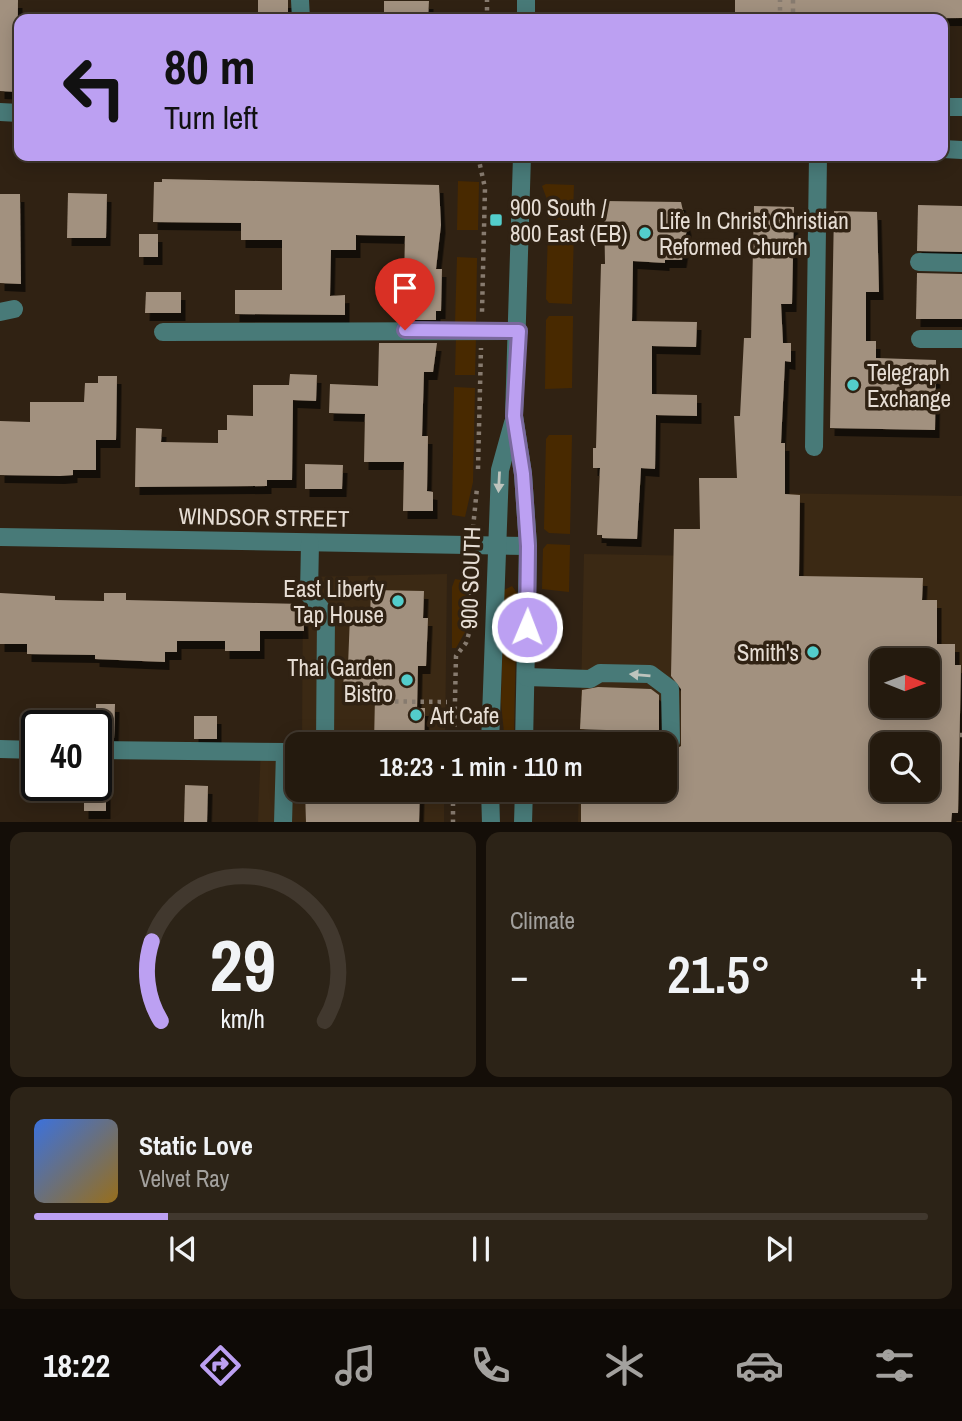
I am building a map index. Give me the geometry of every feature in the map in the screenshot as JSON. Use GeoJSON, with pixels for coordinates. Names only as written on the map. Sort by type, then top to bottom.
{"type":"FeatureCollection","features":[{"type":"Feature","properties":{"kind":"street","name":"900 SOUTH"},"geometry":{"type":"LineString","coordinates":[[490,732],[495,546],[500,470],[514,416],[519,331],[522,161]]}},
{"type":"Feature","properties":{"kind":"street"},"geometry":{"type":"LineString","coordinates":[[814,447],[818,161]]}},
{"type":"Feature","properties":{"kind":"street"},"geometry":{"type":"LineString","coordinates":[[919,262],[962,263]]}},
{"type":"Feature","properties":{"kind":"street"},"geometry":{"type":"LineString","coordinates":[[163,332],[519,331]]}},
{"type":"Feature","properties":{"kind":"street"},"geometry":{"type":"LineString","coordinates":[[919,339],[962,339]]}},
{"type":"Feature","properties":{"kind":"street","name":"900 SOUTH"},"geometry":{"type":"LineString","coordinates":[[514,416],[523,474],[528,546],[524,732]]}},
{"type":"Feature","properties":{"kind":"street","name":"WINDSOR STREET"},"geometry":{"type":"LineString","coordinates":[[0,537],[528,546]]}},
{"type":"Feature","properties":{"kind":"street"},"geometry":{"type":"LineString","coordinates":[[310,543],[309,594],[326,615],[325,732]]}},
{"type":"Feature","properties":{"kind":"street"},"geometry":{"type":"LineString","coordinates":[[526,677],[590,678],[600,673],[650,674],[670,689],[671,732]]}},
{"type":"Feature","properties":{"kind":"street"},"geometry":{"type":"LineString","coordinates":[[0,749],[21,750]]}},
{"type":"Feature","properties":{"kind":"street"},"geometry":{"type":"LineString","coordinates":[[112,750],[285,752]]}},
{"type":"Feature","properties":{"kind":"street"},"geometry":{"type":"LineString","coordinates":[[284,822],[286,802]]}},
{"type":"Feature","properties":{"kind":"street"},"geometry":{"type":"LineString","coordinates":[[490,802],[491,822]]}},
{"type":"Feature","properties":{"kind":"street"},"geometry":{"type":"LineString","coordinates":[[523,822],[524,802]]}},
{"type":"Feature","properties":{"kind":"path"},"geometry":{"type":"LineString","coordinates":[[454,732],[455,661],[470,630],[472,562]]}},
{"type":"Feature","properties":{"kind":"path"},"geometry":{"type":"LineString","coordinates":[[326,700],[447,702]]}},
{"type":"Feature","properties":{"kind":"path"},"geometry":{"type":"LineString","coordinates":[[453,802],[453,822]]}},
{"type":"Feature","properties":{"kind":"shaded area"},"geometry":{"type":"Polygon","coordinates":[[[458,181],[479,182],[478,230],[457,230],[458,181]]]}},
{"type":"Feature","properties":{"kind":"shaded area"},"geometry":{"type":"Polygon","coordinates":[[[574,185],[573,213],[567,213],[567,220],[548,219],[548,202],[542,186],[574,185]]]}},
{"type":"Feature","properties":{"kind":"shaded area"},"geometry":{"type":"Polygon","coordinates":[[[548,230],[574,230],[572,304],[549,303],[546,299],[548,230]]]}},
{"type":"Feature","properties":{"kind":"shaded area"},"geometry":{"type":"Polygon","coordinates":[[[457,257],[477,258],[476,324],[455,324],[457,257]]]}},
{"type":"Feature","properties":{"kind":"shaded area"},"geometry":{"type":"Polygon","coordinates":[[[549,316],[573,316],[572,388],[545,389],[546,320],[549,316]]]}},
{"type":"Feature","properties":{"kind":"shaded area"},"geometry":{"type":"Polygon","coordinates":[[[456,336],[476,337],[475,375],[455,375],[456,336]]]}},
{"type":"Feature","properties":{"kind":"shaded area"},"geometry":{"type":"Polygon","coordinates":[[[454,387],[475,388],[473,482],[465,517],[452,515],[454,387]]]}},
{"type":"Feature","properties":{"kind":"shaded area"},"geometry":{"type":"Polygon","coordinates":[[[549,435],[572,435],[570,534],[549,533],[544,529],[546,439],[549,435]]]}},
{"type":"Feature","properties":{"kind":"shaded area","name":"Smith's"},"geometry":{"type":"Polygon","coordinates":[[[706,492],[962,496],[962,822],[578,822],[579,802],[677,802],[677,732],[580,732],[584,554],[705,556],[706,492]]]}},
{"type":"Feature","properties":{"kind":"shaded area"},"geometry":{"type":"Polygon","coordinates":[[[547,544],[570,545],[569,592],[542,589],[543,549],[547,544]]]}},
{"type":"Feature","properties":{"kind":"shaded area"},"geometry":{"type":"Polygon","coordinates":[[[447,574],[445,732],[302,732],[303,577],[447,574]]]}},
{"type":"Feature","properties":{"kind":"shaded area"},"geometry":{"type":"Polygon","coordinates":[[[455,579],[466,581],[465,632],[456,648],[452,648],[452,587],[455,579]]]}},
{"type":"Feature","properties":{"kind":"shaded area"},"geometry":{"type":"Polygon","coordinates":[[[512,586],[517,593],[514,732],[504,732],[501,702],[504,590],[512,586]]]}},
{"type":"Feature","properties":{"kind":"shaded area"},"geometry":{"type":"Polygon","coordinates":[[[285,743],[285,802],[444,802],[444,822],[258,822],[261,745],[285,743]]]}},
{"type":"Feature","properties":{"kind":"building"},"geometry":{"type":"Polygon","coordinates":[[[0,0],[18,0],[18,14],[14,14],[14,92],[0,91],[0,0]]]}},
{"type":"Feature","properties":{"kind":"building"},"geometry":{"type":"Polygon","coordinates":[[[258,0],[288,0],[288,14],[258,14],[258,0]]]}},
{"type":"Feature","properties":{"kind":"building"},"geometry":{"type":"Polygon","coordinates":[[[735,0],[962,0],[962,18],[948,18],[948,14],[735,14],[735,0]]]}},
{"type":"Feature","properties":{"kind":"building"},"geometry":{"type":"Polygon","coordinates":[[[384,1],[429,1],[428,14],[384,14],[384,1]]]}},
{"type":"Feature","properties":{"kind":"building"},"geometry":{"type":"Polygon","coordinates":[[[162,179],[439,185],[441,225],[436,269],[442,269],[441,311],[436,311],[436,320],[403,320],[405,236],[356,235],[356,250],[331,250],[330,296],[345,295],[345,315],[235,314],[235,290],[282,290],[282,240],[241,240],[241,223],[153,222],[154,182],[162,182],[162,179]]]}},
{"type":"Feature","properties":{"kind":"building"},"geometry":{"type":"Polygon","coordinates":[[[68,193],[107,194],[106,238],[67,238],[68,193]]]}},
{"type":"Feature","properties":{"kind":"building"},"geometry":{"type":"Polygon","coordinates":[[[0,194],[20,194],[21,284],[0,283],[0,194]]]}},
{"type":"Feature","properties":{"kind":"building"},"geometry":{"type":"Polygon","coordinates":[[[604,201],[681,202],[687,228],[682,260],[665,260],[665,263],[633,261],[632,321],[697,322],[696,347],[652,346],[652,394],[697,395],[697,416],[656,415],[655,469],[641,468],[637,539],[602,538],[602,535],[597,535],[600,468],[593,468],[593,448],[596,448],[601,264],[605,264],[604,201]]]}},
{"type":"Feature","properties":{"kind":"building"},"geometry":{"type":"Polygon","coordinates":[[[918,205],[962,206],[962,252],[917,251],[918,205]]]}},
{"type":"Feature","properties":{"kind":"building","name":"Smith's"},"geometry":{"type":"Polygon","coordinates":[[[754,206],[794,207],[792,304],[781,304],[783,343],[791,343],[791,362],[785,361],[781,443],[785,443],[785,494],[800,495],[799,576],[923,578],[922,600],[937,600],[937,644],[955,644],[955,665],[961,665],[958,813],[952,813],[951,822],[581,822],[581,802],[677,802],[681,689],[671,676],[674,529],[700,529],[699,478],[737,478],[734,416],[740,416],[744,338],[751,338],[754,206]]]}},
{"type":"Feature","properties":{"kind":"building"},"geometry":{"type":"Polygon","coordinates":[[[834,211],[877,212],[879,292],[866,292],[866,341],[876,341],[876,358],[936,360],[935,430],[830,428],[834,211]]]}},
{"type":"Feature","properties":{"kind":"building"},"geometry":{"type":"Polygon","coordinates":[[[139,234],[158,234],[158,257],[139,257],[139,234]]]}},
{"type":"Feature","properties":{"kind":"building","name":"Telegraph Exchange"},"geometry":{"type":"Polygon","coordinates":[[[917,273],[962,274],[962,319],[916,319],[917,273]]]}},
{"type":"Feature","properties":{"kind":"building"},"geometry":{"type":"Polygon","coordinates":[[[146,292],[181,292],[181,313],[145,313],[146,292]]]}},
{"type":"Feature","properties":{"kind":"building"},"geometry":{"type":"Polygon","coordinates":[[[379,343],[437,343],[433,372],[424,372],[422,436],[428,436],[427,491],[433,492],[433,511],[403,511],[404,462],[364,462],[365,414],[329,413],[330,384],[378,386],[379,343]]]}},
{"type":"Feature","properties":{"kind":"building"},"geometry":{"type":"Polygon","coordinates":[[[290,374],[317,375],[316,401],[293,400],[292,480],[267,480],[267,486],[135,487],[136,428],[162,429],[161,442],[218,443],[218,430],[227,430],[227,415],[253,416],[253,385],[289,385],[290,374]]]}},
{"type":"Feature","properties":{"kind":"building"},"geometry":{"type":"Polygon","coordinates":[[[98,376],[117,376],[116,440],[96,440],[96,470],[73,470],[73,475],[60,476],[0,475],[0,421],[30,422],[30,402],[84,402],[85,383],[98,383],[98,376]]]}},
{"type":"Feature","properties":{"kind":"building"},"geometry":{"type":"Polygon","coordinates":[[[305,464],[343,465],[342,489],[305,489],[305,464]]]}},
{"type":"Feature","properties":{"kind":"building"},"geometry":{"type":"Polygon","coordinates":[[[371,590],[424,591],[423,618],[428,618],[426,666],[418,666],[417,708],[425,708],[424,732],[374,732],[375,696],[343,696],[344,666],[348,666],[350,615],[370,616],[371,590]]]}},
{"type":"Feature","properties":{"kind":"building"},"geometry":{"type":"Polygon","coordinates":[[[0,593],[55,596],[55,600],[104,601],[104,593],[126,593],[126,600],[303,604],[304,631],[260,631],[260,651],[225,651],[225,641],[177,641],[177,652],[165,652],[165,662],[95,659],[95,655],[27,654],[27,644],[0,644],[0,593]]]}},
{"type":"Feature","properties":{"kind":"building"},"geometry":{"type":"Polygon","coordinates":[[[598,687],[651,689],[659,695],[659,732],[580,729],[582,690],[598,687]]]}},
{"type":"Feature","properties":{"kind":"building"},"geometry":{"type":"Polygon","coordinates":[[[96,704],[115,704],[114,739],[112,710],[96,710],[96,704]]]}},
{"type":"Feature","properties":{"kind":"building"},"geometry":{"type":"Polygon","coordinates":[[[194,716],[217,716],[217,739],[194,739],[194,716]]]}},
{"type":"Feature","properties":{"kind":"building"},"geometry":{"type":"Polygon","coordinates":[[[185,785],[208,786],[207,822],[184,822],[185,785]]]}},
{"type":"Feature","properties":{"kind":"building"},"geometry":{"type":"Polygon","coordinates":[[[84,801],[106,801],[106,811],[84,811],[84,801]]]}},
{"type":"Feature","properties":{"kind":"building"},"geometry":{"type":"Polygon","coordinates":[[[305,802],[420,802],[419,822],[306,822],[305,802]]]}},
{"type":"Feature","properties":{"kind":"place","name":"900 South / 800 East (EB)"},"geometry":{"type":"Point","coordinates":[496,220]}},
{"type":"Feature","properties":{"kind":"place","name":"Life In Christ Christian Reformed Church"},"geometry":{"type":"Point","coordinates":[645,233]}},
{"type":"Feature","properties":{"kind":"place","name":"Telegraph Exchange"},"geometry":{"type":"Point","coordinates":[853,385]}},
{"type":"Feature","properties":{"kind":"place","name":"East Liberty Tap House"},"geometry":{"type":"Point","coordinates":[398,601]}},
{"type":"Feature","properties":{"kind":"place","name":"Smith's"},"geometry":{"type":"Point","coordinates":[813,652]}},
{"type":"Feature","properties":{"kind":"place","name":"Thai Garden Bistro"},"geometry":{"type":"Point","coordinates":[407,680]}},
{"type":"Feature","properties":{"kind":"place","name":"Art Cafe"},"geometry":{"type":"Point","coordinates":[416,715]}},
{"type":"Feature","properties":{"kind":"route"},"geometry":{"type":"LineString","coordinates":[[405,330],[519,331],[514,416],[523,474],[528,546],[527,627]]}}]}
